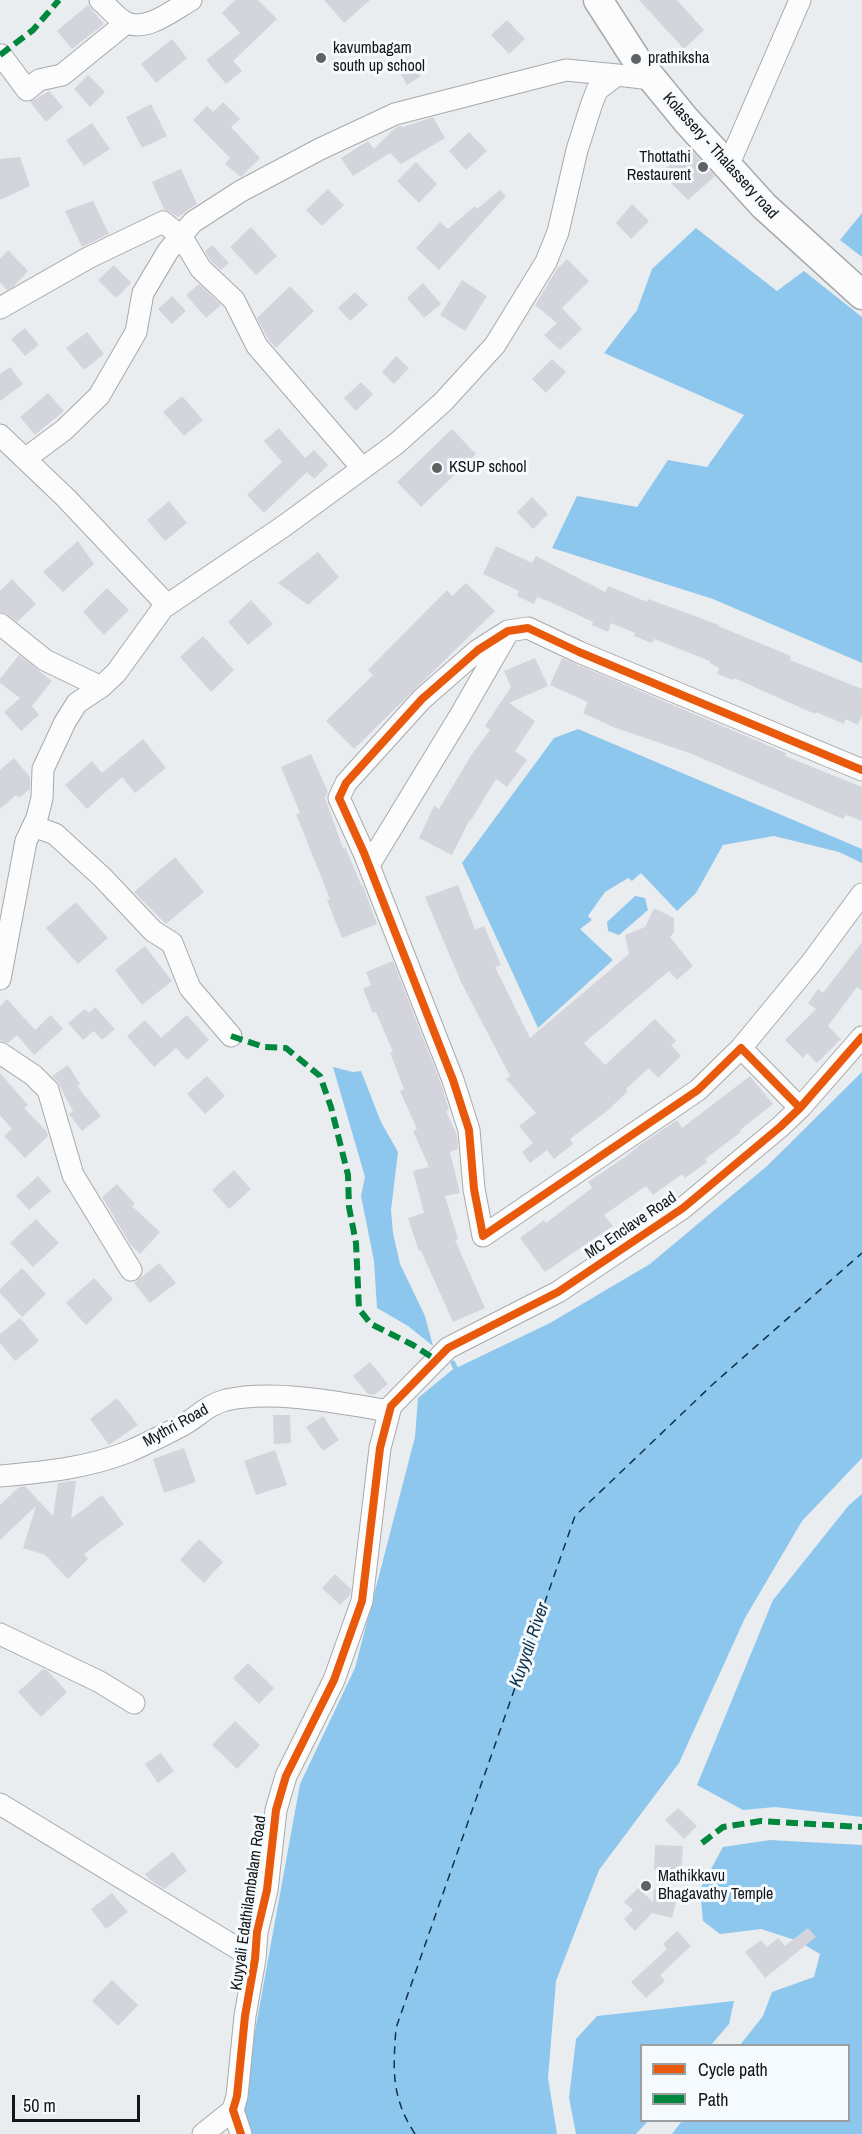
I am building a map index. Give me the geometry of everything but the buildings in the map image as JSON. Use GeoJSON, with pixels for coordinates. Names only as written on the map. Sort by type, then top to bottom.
{"type":"FeatureCollection","features":[{"type":"Feature","properties":{"kind":"main road","name":"Kolassery - Thalassery road"},"geometry":{"type":"LineString","coordinates":[[598,0],[651,79],[728,166],[764,206],[862,295]]}},
{"type":"Feature","properties":{"kind":"street"},"geometry":{"type":"LineString","coordinates":[[100,0],[126,23],[143,25],[191,0]]}},
{"type":"Feature","properties":{"kind":"street"},"geometry":{"type":"LineString","coordinates":[[728,166],[800,0]]}},
{"type":"Feature","properties":{"kind":"street"},"geometry":{"type":"LineString","coordinates":[[1,55],[27,90],[39,80],[62,75],[126,23]]}},
{"type":"Feature","properties":{"kind":"street"},"geometry":{"type":"LineString","coordinates":[[25,459],[64,430],[99,396],[136,332],[143,293],[168,250],[193,222],[240,191],[320,149],[395,114],[566,70],[651,79]]}},
{"type":"Feature","properties":{"kind":"street"},"geometry":{"type":"LineString","coordinates":[[0,979],[26,841],[42,798],[43,769],[65,722],[77,703],[101,687],[116,673],[163,608],[284,526],[396,444],[443,402],[495,345],[546,262],[558,232],[577,150],[591,106],[597,90],[616,75]]}},
{"type":"Feature","properties":{"kind":"street"},"geometry":{"type":"LineString","coordinates":[[0,308],[88,258],[163,222],[181,236],[201,269],[234,300],[257,346],[362,468]]}},
{"type":"Feature","properties":{"kind":"street"},"geometry":{"type":"LineString","coordinates":[[0,435],[66,498],[167,605]]}},
{"type":"Feature","properties":{"kind":"street"},"geometry":{"type":"LineString","coordinates":[[0,624],[45,660],[101,687]]}},
{"type":"Feature","properties":{"kind":"street"},"geometry":{"type":"LineString","coordinates":[[861,897],[811,963],[741,1048],[698,1090],[483,1236],[474,1189],[469,1130],[453,1080],[369,865],[339,798],[346,783],[422,699],[478,650],[508,631],[528,628],[579,652],[862,770]]}},
{"type":"Feature","properties":{"kind":"street"},"geometry":{"type":"LineString","coordinates":[[369,865],[461,714],[508,631]]}},
{"type":"Feature","properties":{"kind":"street"},"geometry":{"type":"LineString","coordinates":[[33,826],[56,834],[153,931],[172,943],[190,988],[231,1036]]}},
{"type":"Feature","properties":{"kind":"street","name":"MC Enclave Road"},"geometry":{"type":"LineString","coordinates":[[390,1408],[448,1348],[558,1292],[683,1208],[800,1108],[862,1037]]}},
{"type":"Feature","properties":{"kind":"street"},"geometry":{"type":"LineString","coordinates":[[741,1048],[800,1108]]}},
{"type":"Feature","properties":{"kind":"street"},"geometry":{"type":"LineString","coordinates":[[0,1053],[33,1075],[48,1090],[74,1175],[131,1270]]}},
{"type":"Feature","properties":{"kind":"street","name":"Mythri Road"},"geometry":{"type":"LineString","coordinates":[[0,1476],[90,1464],[129,1452],[185,1424],[210,1405],[228,1400],[267,1395],[390,1408]]}},
{"type":"Feature","properties":{"kind":"street","name":"Kuyyali Edathilambalam Road"},"geometry":{"type":"LineString","coordinates":[[241,2134],[233,2110],[237,2096],[257,1932],[267,1890],[276,1810],[286,1776],[334,1680],[362,1601],[380,1448],[390,1408]]}},
{"type":"Feature","properties":{"kind":"street"},"geometry":{"type":"LineString","coordinates":[[0,1634],[100,1682],[134,1703]]}},
{"type":"Feature","properties":{"kind":"street"},"geometry":{"type":"LineString","coordinates":[[0,1804],[255,1959]]}},
{"type":"Feature","properties":{"kind":"street"},"geometry":{"type":"LineString","coordinates":[[203,2134],[233,2110]]}},
{"type":"Feature","properties":{"kind":"water"},"geometry":{"type":"Polygon","coordinates":[[[862,213],[862,257],[840,240],[862,213]]]}},
{"type":"Feature","properties":{"kind":"water"},"geometry":{"type":"Polygon","coordinates":[[[696,228],[777,291],[804,271],[862,317],[862,663],[713,599],[552,548],[577,496],[637,507],[668,460],[707,467],[744,415],[604,353],[637,310],[652,269],[696,228]]]}},
{"type":"Feature","properties":{"kind":"water"},"geometry":{"type":"Polygon","coordinates":[[[578,729],[862,849],[862,863],[839,852],[774,836],[723,845],[696,893],[677,911],[641,873],[632,881],[628,878],[605,892],[588,916],[592,920],[580,929],[613,960],[538,1028],[462,863],[554,738],[578,729]]]}},
{"type":"Feature","properties":{"kind":"water"},"geometry":{"type":"Polygon","coordinates":[[[635,896],[645,898],[648,910],[619,935],[608,931],[607,922],[635,896]]]}},
{"type":"Feature","properties":{"kind":"water"},"geometry":{"type":"Polygon","coordinates":[[[333,1067],[353,1072],[361,1071],[381,1122],[398,1152],[391,1210],[393,1233],[400,1264],[425,1316],[433,1346],[408,1326],[377,1308],[374,1261],[361,1196],[365,1177],[333,1067]]]}},
{"type":"Feature","properties":{"kind":"water","name":"Kuyyali River"},"geometry":{"type":"Polygon","coordinates":[[[862,1072],[862,1458],[802,1521],[745,1618],[679,1763],[599,1870],[556,1981],[548,2078],[557,2134],[248,2134],[243,2097],[300,1784],[355,1668],[415,1437],[418,1398],[452,1370],[550,1323],[650,1264],[767,1166],[862,1072]]]}},
{"type":"Feature","properties":{"kind":"water"},"geometry":{"type":"Polygon","coordinates":[[[862,1494],[862,1817],[775,1807],[743,1810],[697,1785],[773,1600],[849,1505],[862,1494]]]}},
{"type":"Feature","properties":{"kind":"water"},"geometry":{"type":"Polygon","coordinates":[[[770,1840],[862,1845],[862,2134],[672,2134],[681,2122],[850,2122],[850,2044],[741,2044],[763,2016],[772,1992],[814,1977],[820,1954],[798,1941],[761,1929],[720,1934],[703,1921],[700,1889],[723,1847],[770,1840]]]}},
{"type":"Feature","properties":{"kind":"water"},"geometry":{"type":"Polygon","coordinates":[[[734,2001],[729,2024],[712,2044],[640,2044],[640,2122],[647,2122],[636,2134],[576,2134],[569,2098],[576,2039],[597,2016],[734,2001]]]}},
{"type":"Feature","properties":{"kind":"waterway"},"geometry":{"type":"LineString","coordinates":[[453,1363],[456,1369]]}},
{"type":"Feature","properties":{"kind":"ferry route"},"geometry":{"type":"LineString","coordinates":[[415,2134],[401,2108],[395,2083],[396,2028],[575,1516],[712,1385],[862,1253]]}},
{"type":"Feature","properties":{"kind":"marked path"},"geometry":{"type":"LineString","coordinates":[[0,55],[33,30],[59,0]]}},
{"type":"Feature","properties":{"kind":"marked path"},"geometry":{"type":"LineString","coordinates":[[231,1036],[264,1047],[286,1048],[320,1076],[331,1107],[348,1175],[349,1207],[356,1243],[359,1309],[371,1324],[413,1345],[436,1360]]}},
{"type":"Feature","properties":{"kind":"marked path"},"geometry":{"type":"LineString","coordinates":[[702,1843],[723,1827],[761,1821],[862,1827]]}},
{"type":"Feature","properties":{"kind":"cycle path"},"geometry":{"type":"LineString","coordinates":[[800,1108],[741,1048],[698,1090],[483,1236],[474,1189],[469,1130],[453,1080],[364,853],[339,798],[346,783],[422,699],[478,650],[508,631],[528,628],[579,652],[862,770]]}},
{"type":"Feature","properties":{"kind":"cycle path"},"geometry":{"type":"LineString","coordinates":[[241,2134],[233,2110],[237,2096],[257,1932],[267,1890],[276,1810],[286,1776],[334,1680],[362,1601],[380,1448],[391,1406],[448,1348],[558,1292],[683,1208],[800,1108],[862,1037]]}},
{"type":"Feature","properties":{"kind":"place","name":"kavumbagam south up school"},"geometry":{"type":"Point","coordinates":[321,58]}},
{"type":"Feature","properties":{"kind":"place","name":"prathiksha"},"geometry":{"type":"Point","coordinates":[636,59]}},
{"type":"Feature","properties":{"kind":"place","name":"Thottathi Restaurent"},"geometry":{"type":"Point","coordinates":[703,167]}},
{"type":"Feature","properties":{"kind":"place","name":"KSUP school"},"geometry":{"type":"Point","coordinates":[437,468]}},
{"type":"Feature","properties":{"kind":"place","name":"Mathikkavu Bhagavathy Temple"},"geometry":{"type":"Point","coordinates":[646,1886]}}]}
